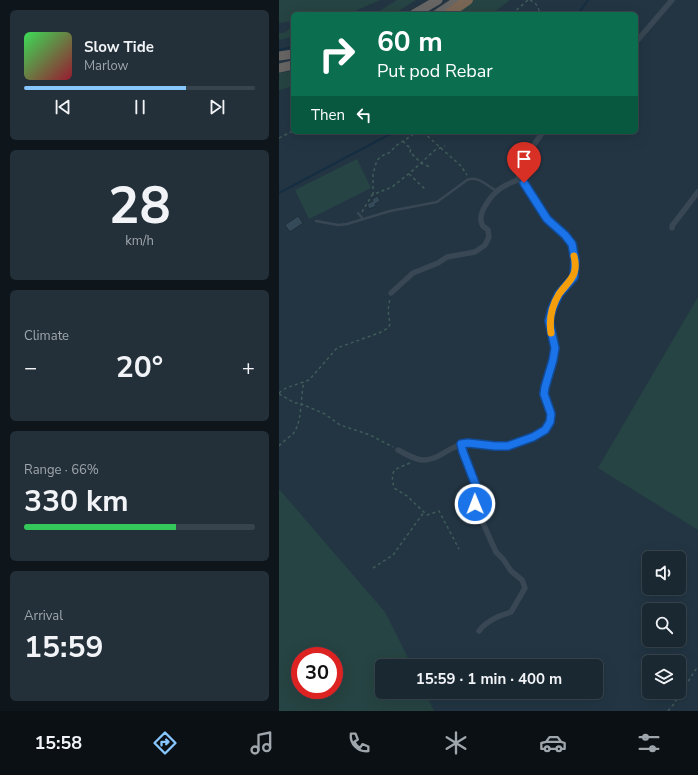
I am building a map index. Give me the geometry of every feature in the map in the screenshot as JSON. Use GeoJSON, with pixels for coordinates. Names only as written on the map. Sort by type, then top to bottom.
{"type":"FeatureCollection","features":[{"type":"Feature","properties":{"kind":"highway"},"geometry":{"type":"LineString","coordinates":[[409,12],[428,0]]}},
{"type":"Feature","properties":{"kind":"highway"},"geometry":{"type":"LineString","coordinates":[[417,12],[438,0]]}},
{"type":"Feature","properties":{"kind":"highway"},"geometry":{"type":"LineString","coordinates":[[440,12],[458,0]]}},
{"type":"Feature","properties":{"kind":"highway"},"geometry":{"type":"LineString","coordinates":[[451,12],[468,0]]}},
{"type":"Feature","properties":{"kind":"highway"},"geometry":{"type":"LineString","coordinates":[[279,56],[291,54]]}},
{"type":"Feature","properties":{"kind":"highway"},"geometry":{"type":"LineString","coordinates":[[279,68],[291,65]]}},
{"type":"Feature","properties":{"kind":"street"},"geometry":{"type":"LineString","coordinates":[[638,40],[672,0]]}},
{"type":"Feature","properties":{"kind":"street"},"geometry":{"type":"LineString","coordinates":[[518,180],[519,172],[526,158],[542,134]]}},
{"type":"Feature","properties":{"kind":"street"},"geometry":{"type":"LineString","coordinates":[[391,293],[413,273],[438,263],[447,257],[475,252],[485,245],[489,237],[488,230],[483,226],[481,219],[482,212],[491,196],[497,191],[518,180]]}},
{"type":"Feature","properties":{"kind":"street"},"geometry":{"type":"LineString","coordinates":[[398,450],[412,457],[424,460],[436,457],[451,447],[461,444],[468,443],[508,446],[533,437],[545,430],[550,422],[551,414],[544,394],[555,348],[549,321],[552,309],[559,294],[574,277],[575,260],[572,244],[565,235],[547,219],[524,183],[518,180]]}},
{"type":"Feature","properties":{"kind":"street"},"geometry":{"type":"LineString","coordinates":[[672,228],[698,192]]}},
{"type":"Feature","properties":{"kind":"street"},"geometry":{"type":"LineString","coordinates":[[461,444],[478,491],[475,504],[477,510],[496,552],[511,571],[522,580],[525,588],[511,612],[504,614],[482,626],[479,630]]}},
{"type":"Feature","properties":{"kind":"lane"},"geometry":{"type":"LineString","coordinates":[[316,221],[338,225],[353,223],[390,211],[437,202],[468,179],[474,178],[480,180],[497,191]]}},
{"type":"Feature","properties":{"kind":"lane"},"geometry":{"type":"LineString","coordinates":[[359,214],[363,219]]}},
{"type":"Feature","properties":{"kind":"path"},"geometry":{"type":"LineString","coordinates":[[514,12],[529,0],[536,4],[540,12]]}},
{"type":"Feature","properties":{"kind":"path"},"geometry":{"type":"LineString","coordinates":[[279,138],[291,132]]}},
{"type":"Feature","properties":{"kind":"path"},"geometry":{"type":"LineString","coordinates":[[373,195],[373,174],[377,160],[414,134]]}},
{"type":"Feature","properties":{"kind":"path"},"geometry":{"type":"LineString","coordinates":[[425,134],[461,166],[468,179]]}},
{"type":"Feature","properties":{"kind":"path"},"geometry":{"type":"LineString","coordinates":[[403,141],[411,148],[410,152],[421,163],[430,167]]}},
{"type":"Feature","properties":{"kind":"path"},"geometry":{"type":"LineString","coordinates":[[359,214],[369,201],[369,198],[392,187],[409,174],[435,150],[445,146]]}},
{"type":"Feature","properties":{"kind":"path"},"geometry":{"type":"LineString","coordinates":[[409,174],[426,190]]}},
{"type":"Feature","properties":{"kind":"path"},"geometry":{"type":"LineString","coordinates":[[391,293],[388,310],[390,320],[388,328],[379,333],[337,348],[309,380],[286,388],[279,393],[295,403],[325,414],[340,425],[370,435],[398,450]]}},
{"type":"Feature","properties":{"kind":"path"},"geometry":{"type":"LineString","coordinates":[[279,446],[285,439],[293,434],[301,411],[304,382]]}},
{"type":"Feature","properties":{"kind":"path"},"geometry":{"type":"LineString","coordinates":[[419,459],[395,470],[391,476],[394,488],[407,496],[427,515],[439,511],[459,549]]}},
{"type":"Feature","properties":{"kind":"path"},"geometry":{"type":"LineString","coordinates":[[373,568],[393,555],[424,512]]}},
{"type":"Feature","properties":{"kind":"path"},"geometry":{"type":"LineString","coordinates":[[668,711],[698,666]]}},
{"type":"Feature","properties":{"kind":"green space"},"geometry":{"type":"Polygon","coordinates":[[[279,0],[380,0],[353,12],[291,12],[291,21],[279,23],[279,0]]]}},
{"type":"Feature","properties":{"kind":"green space"},"geometry":{"type":"Polygon","coordinates":[[[397,0],[416,0],[397,12],[378,12],[397,0]]]}},
{"type":"Feature","properties":{"kind":"green space"},"geometry":{"type":"Polygon","coordinates":[[[473,0],[510,0],[495,12],[456,12],[473,0]]]}},
{"type":"Feature","properties":{"kind":"green space"},"geometry":{"type":"Polygon","coordinates":[[[291,28],[291,37],[279,40],[279,33],[284,33],[291,28]]]}},
{"type":"Feature","properties":{"kind":"green space"},"geometry":{"type":"Polygon","coordinates":[[[291,71],[291,87],[279,90],[279,73],[291,71]]]}},
{"type":"Feature","properties":{"kind":"green space"},"geometry":{"type":"Polygon","coordinates":[[[357,159],[371,188],[309,219],[295,190],[357,159]]]}},
{"type":"Feature","properties":{"kind":"green space"},"geometry":{"type":"Polygon","coordinates":[[[698,297],[698,530],[598,468],[698,297]]]}},
{"type":"Feature","properties":{"kind":"green space"},"geometry":{"type":"Polygon","coordinates":[[[279,489],[385,612],[408,659],[375,659],[375,699],[428,699],[434,711],[279,711],[279,489]]]}},
{"type":"Feature","properties":{"kind":"building"},"geometry":{"type":"Polygon","coordinates":[[[378,196],[380,201],[375,204],[376,206],[369,209],[367,204],[378,196]]]}},
{"type":"Feature","properties":{"kind":"building"},"geometry":{"type":"Polygon","coordinates":[[[298,216],[303,223],[290,232],[285,225],[298,216]]]}},
{"type":"Feature","properties":{"kind":"waterway"},"geometry":{"type":"LineString","coordinates":[[579,12],[588,0]]}},
{"type":"Feature","properties":{"kind":"waterway"},"geometry":{"type":"LineString","coordinates":[[279,50],[291,47]]}},
{"type":"Feature","properties":{"kind":"waterway"},"geometry":{"type":"LineString","coordinates":[[279,193],[390,134]]}},
{"type":"Feature","properties":{"kind":"slow traffic"},"geometry":{"type":"LineString","coordinates":[[551,333],[549,321],[552,309],[559,294],[574,277],[574,256]]}},
{"type":"Feature","properties":{"kind":"route"},"geometry":{"type":"LineString","coordinates":[[475,504],[478,491],[461,444],[468,443],[508,446],[533,437],[545,430],[550,422],[551,414],[544,394],[555,348],[551,337],[549,321],[552,309],[559,294],[574,277],[575,260],[572,244],[565,235],[547,219],[524,183]]}}]}
